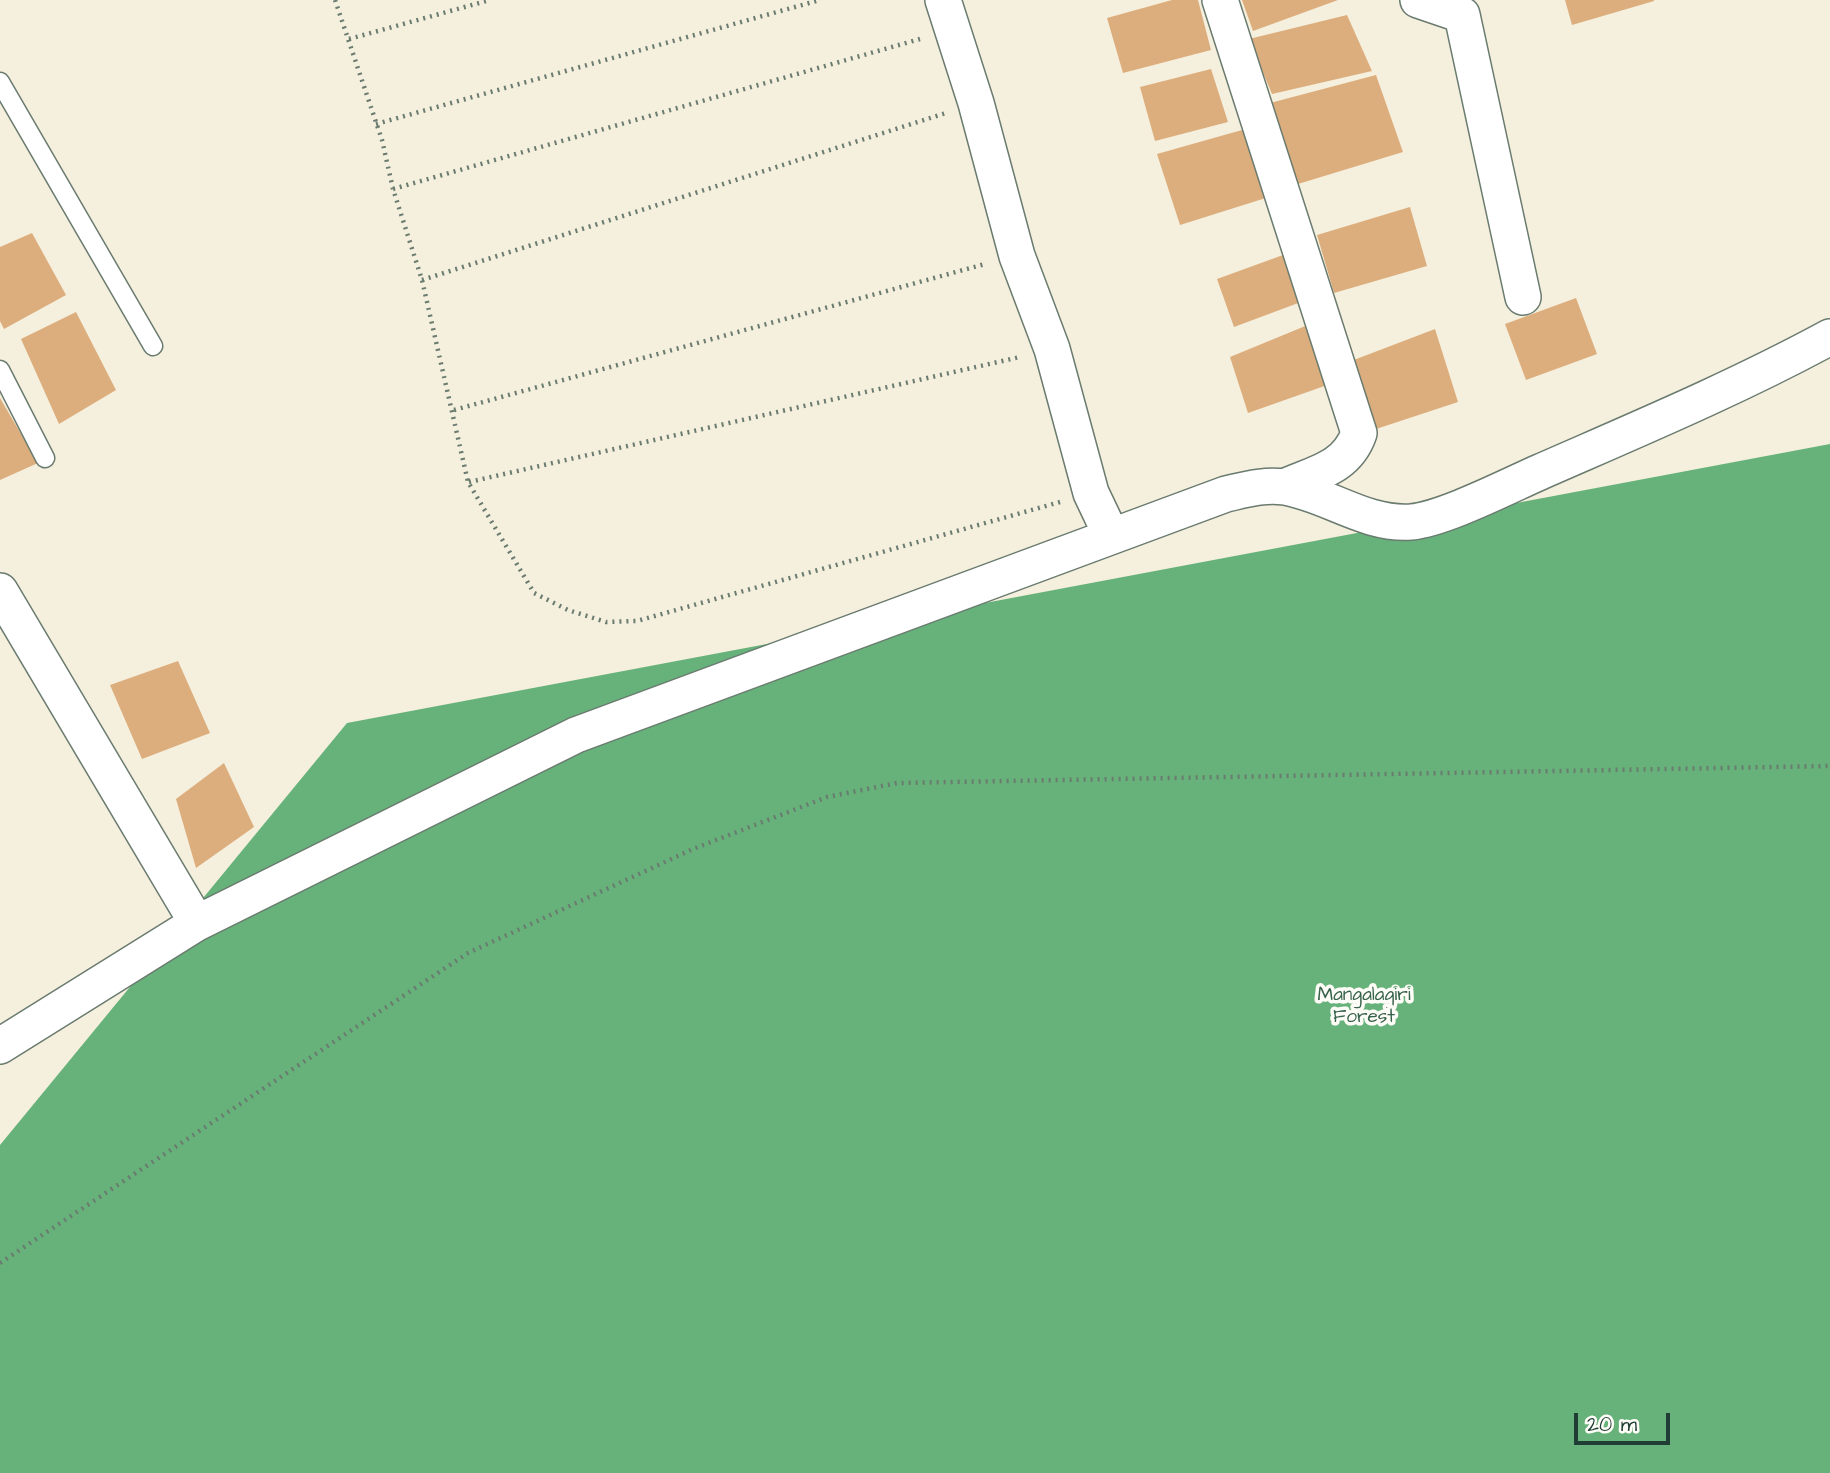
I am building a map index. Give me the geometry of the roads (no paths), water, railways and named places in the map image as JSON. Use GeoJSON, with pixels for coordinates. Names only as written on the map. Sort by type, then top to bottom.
{"type":"FeatureCollection","features":[{"type":"Feature","properties":{"kind":"street"},"geometry":{"type":"LineString","coordinates":[[1220,0],[1359,433],[1353,450],[1343,461],[1284,487]]}},
{"type":"Feature","properties":{"kind":"street"},"geometry":{"type":"LineString","coordinates":[[1418,0],[1462,15],[1523,297]]}},
{"type":"Feature","properties":{"kind":"street"},"geometry":{"type":"LineString","coordinates":[[949,15],[1017,256],[1052,349],[1091,493],[1111,535]]}},
{"type":"Feature","properties":{"kind":"street"},"geometry":{"type":"LineString","coordinates":[[0,1046],[197,923],[576,735],[1226,494],[1253,488],[1284,487],[1366,516],[1389,522],[1415,522],[1474,501],[1764,373],[1830,337]]}},
{"type":"Feature","properties":{"kind":"street"},"geometry":{"type":"LineString","coordinates":[[0,592],[197,923]]}},
{"type":"Feature","properties":{"kind":"lane"},"geometry":{"type":"LineString","coordinates":[[0,82],[153,346]]}},
{"type":"Feature","properties":{"kind":"lane"},"geometry":{"type":"LineString","coordinates":[[0,370],[45,458]]}},
{"type":"Feature","properties":{"kind":"park label","name":"Mangalagiri Forest"},"geometry":{"type":"Point","coordinates":[1364,1007]}}]}
